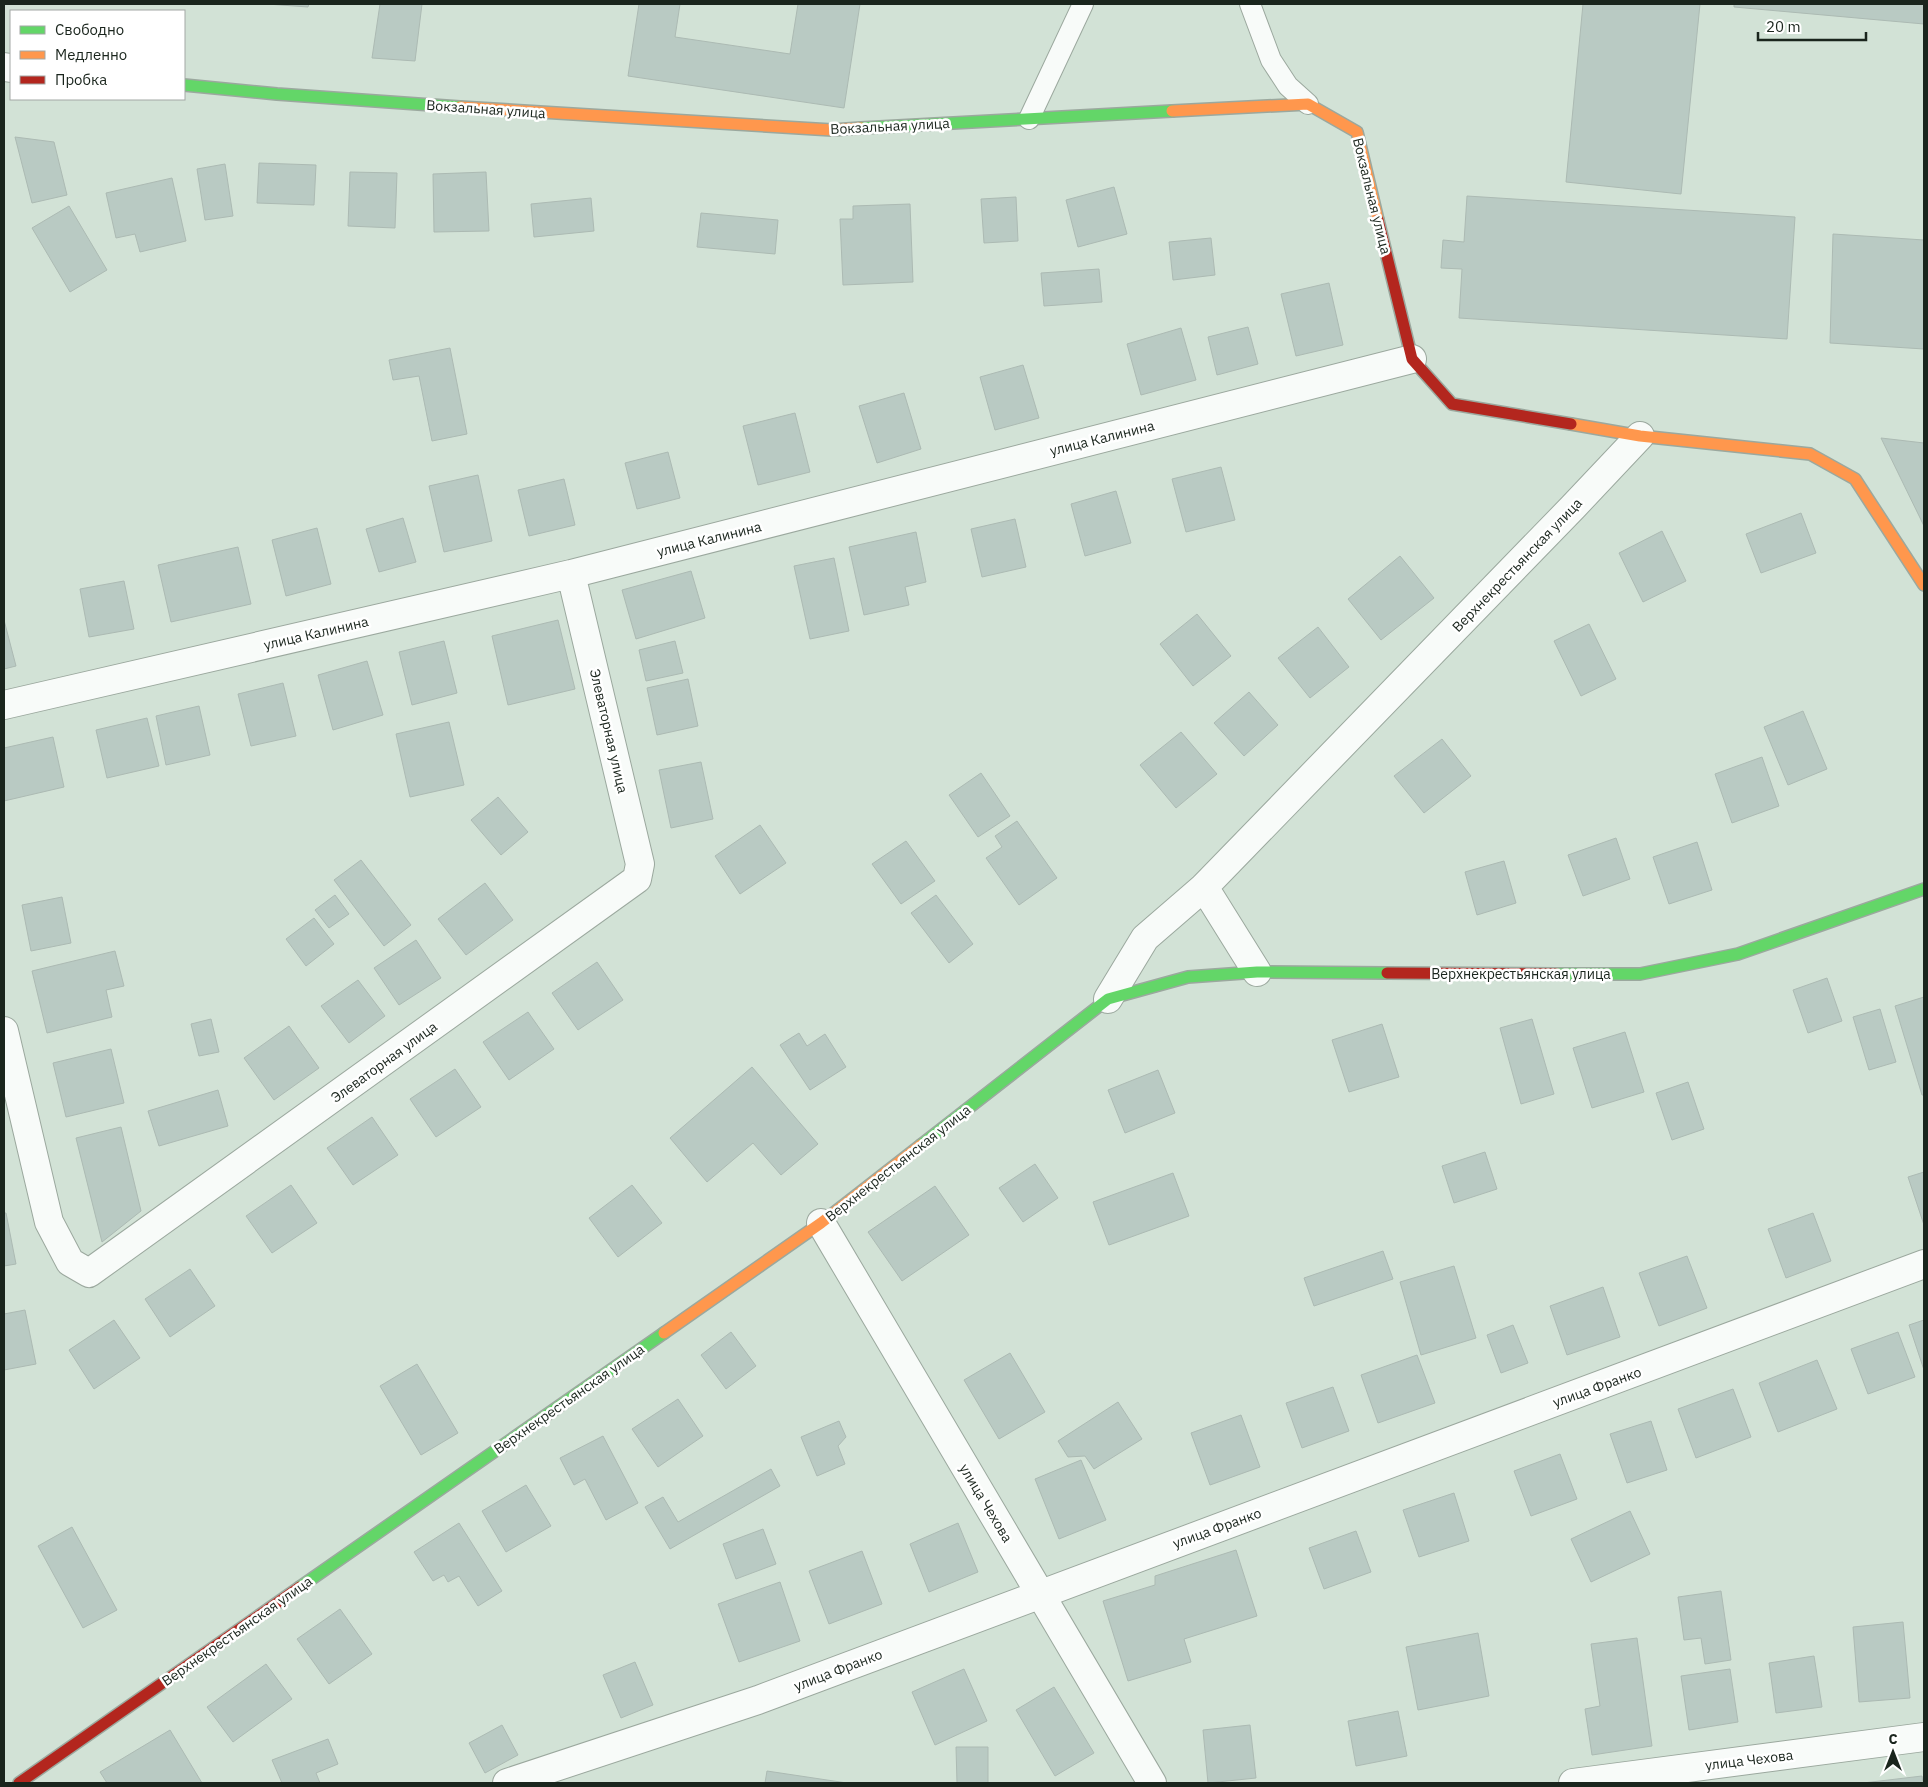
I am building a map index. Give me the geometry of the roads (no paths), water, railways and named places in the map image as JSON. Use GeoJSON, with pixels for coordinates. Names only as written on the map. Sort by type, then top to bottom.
{"type":"FeatureCollection","features":[{"type":"Feature","properties":{"kind":"street","name":"Вокзальная улица"},"geometry":{"type":"LineString","coordinates":[[185,85],[277,94],[564,114],[832,130],[1308,104],[1357,132],[1412,359]]}},
{"type":"Feature","properties":{"kind":"street"},"geometry":{"type":"LineString","coordinates":[[1412,359],[1452,404],[1640,436],[1810,454],[1855,479],[1924,585]]}},
{"type":"Feature","properties":{"kind":"street","name":"улица Калинина"},"geometry":{"type":"LineString","coordinates":[[4,705],[571,574],[1412,359]]}},
{"type":"Feature","properties":{"kind":"street","name":"Верхнекрестьянская улица"},"geometry":{"type":"LineString","coordinates":[[19,1783],[821,1223],[1108,999],[1145,938],[1204,886],[1640,436]]}},
{"type":"Feature","properties":{"kind":"street","name":"Элеваторная улица"},"geometry":{"type":"LineString","coordinates":[[4,1031],[49,1222],[70,1262],[89,1274],[638,879],[640,864],[571,574]]}},
{"type":"Feature","properties":{"kind":"street"},"geometry":{"type":"LineString","coordinates":[[1204,886],[1257,972]]}},
{"type":"Feature","properties":{"kind":"street","name":"Верхнекрестьянская улица"},"geometry":{"type":"LineString","coordinates":[[1108,999],[1188,977],[1257,972],[1640,974],[1738,954],[1924,889]]}},
{"type":"Feature","properties":{"kind":"street","name":"улица Чехова"},"geometry":{"type":"LineString","coordinates":[[821,1223],[1152,1783]]}},
{"type":"Feature","properties":{"kind":"street","name":"улица Франко"},"geometry":{"type":"LineString","coordinates":[[507,1783],[758,1700],[1924,1264]]}},
{"type":"Feature","properties":{"kind":"street","name":"улица Чехова"},"geometry":{"type":"LineString","coordinates":[[1573,1783],[1924,1737]]}},
{"type":"Feature","properties":{"kind":"lane"},"geometry":{"type":"LineString","coordinates":[[1029,119],[1082,4]]}},
{"type":"Feature","properties":{"kind":"lane"},"geometry":{"type":"LineString","coordinates":[[1250,4],[1271,60],[1288,86],[1308,104]]}}]}
